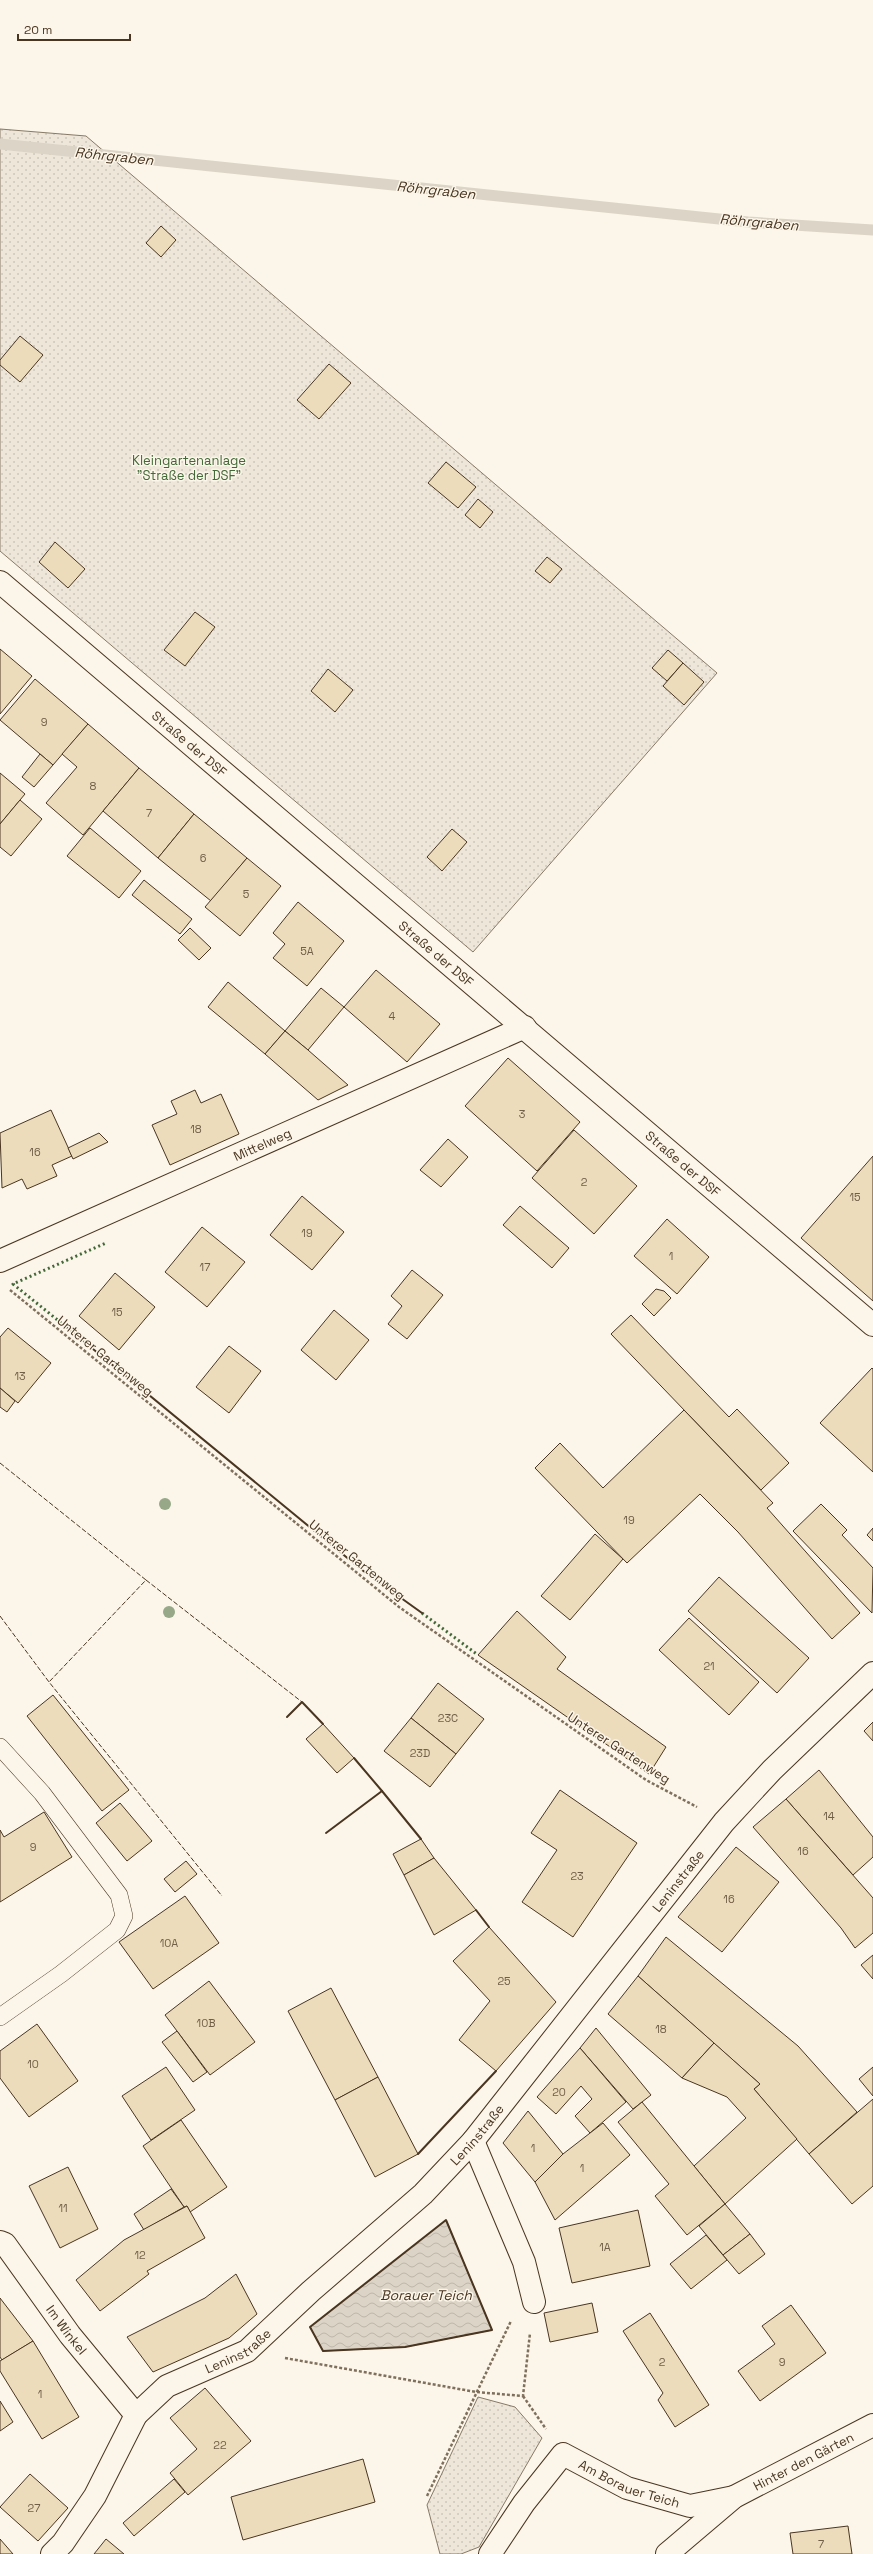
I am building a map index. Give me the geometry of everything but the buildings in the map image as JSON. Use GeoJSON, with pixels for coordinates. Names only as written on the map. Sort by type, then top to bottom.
{"type":"FeatureCollection","features":[{"type":"Feature","properties":{"kind":"street","name":"Straße der DSF"},"geometry":{"type":"LineString","coordinates":[[0,582],[525,1027],[873,1325]]}},
{"type":"Feature","properties":{"kind":"street","name":"Mittelweg"},"geometry":{"type":"LineString","coordinates":[[0,1261],[525,1027]]}},
{"type":"Feature","properties":{"kind":"street","name":"Leninstraße"},"geometry":{"type":"LineString","coordinates":[[52,2554],[63,2543],[95,2496],[136,2415],[167,2386],[247,2351],[311,2291],[423,2194],[473,2141],[724,1822],[772,1770],[873,1673]]}},
{"type":"Feature","properties":{"kind":"street"},"geometry":{"type":"LineString","coordinates":[[473,2141],[524,2262],[532,2294]]}},
{"type":"Feature","properties":{"kind":"street","name":"Im Winkel"},"geometry":{"type":"LineString","coordinates":[[2,2240],[70,2335],[136,2415]]}},
{"type":"Feature","properties":{"kind":"street","name":"Hinter den Gärten"},"geometry":{"type":"LineString","coordinates":[[734,2497],[873,2425]]}},
{"type":"Feature","properties":{"kind":"street","name":"Am Borauer Teich"},"geometry":{"type":"LineString","coordinates":[[490,2554],[524,2503],[563,2454],[627,2488],[690,2506],[734,2497]]}},
{"type":"Feature","properties":{"kind":"street"},"geometry":{"type":"LineString","coordinates":[[667,2554],[734,2497]]}},
{"type":"Feature","properties":{"kind":"lane"},"geometry":{"type":"LineString","coordinates":[[0,1747],[42,1793],[119,1895],[124,1916],[117,1930],[61,1974],[0,2017]]}},
{"type":"Feature","properties":{"kind":"path","name":"Unterer Gartenweg"},"geometry":{"type":"LineString","coordinates":[[6,1287],[399,1607],[646,1780],[724,1822]]}},
{"type":"Feature","properties":{"kind":"path"},"geometry":{"type":"LineString","coordinates":[[427,2496],[476,2392],[532,2294]]}},
{"type":"Feature","properties":{"kind":"path"},"geometry":{"type":"LineString","coordinates":[[532,2294],[524,2396],[563,2454]]}},
{"type":"Feature","properties":{"kind":"path"},"geometry":{"type":"LineString","coordinates":[[247,2351],[476,2392],[524,2396]]}},
{"type":"Feature","properties":{"kind":"green space","name":"Kleingartenanlage \"Straße der DSF\""},"geometry":{"type":"Polygon","coordinates":[[[0,129],[86,136],[717,673],[473,952],[0,551],[0,129]]]}},
{"type":"Feature","properties":{"kind":"green space"},"geometry":{"type":"Polygon","coordinates":[[[478,2397],[515,2407],[542,2438],[479,2547],[461,2554],[440,2554],[427,2505],[478,2397]]]}},
{"type":"Feature","properties":{"kind":"water","name":"Borauer Teich"},"geometry":{"type":"Polygon","coordinates":[[[446,2220],[492,2330],[405,2347],[323,2351],[310,2327],[446,2220]]]}},
{"type":"Feature","properties":{"kind":"waterway","name":"Röhrgraben"},"geometry":{"type":"LineString","coordinates":[[0,144],[748,222],[873,230]]}},
{"type":"Feature","properties":{"kind":"hedge"},"geometry":{"type":"LineString","coordinates":[[65,1326],[13,1284],[106,1243]]}},
{"type":"Feature","properties":{"kind":"hedge"},"geometry":{"type":"LineString","coordinates":[[422,1613],[478,1655]]}},
{"type":"Feature","properties":{"kind":"fence"},"geometry":{"type":"LineString","coordinates":[[0,1463],[146,1580],[49,1682]]}},
{"type":"Feature","properties":{"kind":"fence"},"geometry":{"type":"LineString","coordinates":[[146,1580],[302,1702]]}},
{"type":"Feature","properties":{"kind":"fence"},"geometry":{"type":"LineString","coordinates":[[0,1616],[49,1682],[222,1896]]}},
{"type":"Feature","properties":{"kind":"wall"},"geometry":{"type":"LineString","coordinates":[[65,1326],[362,1570],[422,1613]]}},
{"type":"Feature","properties":{"kind":"wall"},"geometry":{"type":"LineString","coordinates":[[287,1717],[302,1702],[323,1724]]}},
{"type":"Feature","properties":{"kind":"wall"},"geometry":{"type":"LineString","coordinates":[[354,1758],[382,1791]]}},
{"type":"Feature","properties":{"kind":"wall"},"geometry":{"type":"LineString","coordinates":[[326,1833],[382,1791],[421,1839]]}},
{"type":"Feature","properties":{"kind":"wall"},"geometry":{"type":"LineString","coordinates":[[476,1910],[489,1927]]}},
{"type":"Feature","properties":{"kind":"wall"},"geometry":{"type":"LineString","coordinates":[[418,2154],[496,2071]]}},
{"type":"Feature","properties":{"kind":"wall"},"geometry":{"type":"LineString","coordinates":[[446,2220],[492,2330],[405,2347],[323,2351],[310,2327],[446,2220]]}}]}
